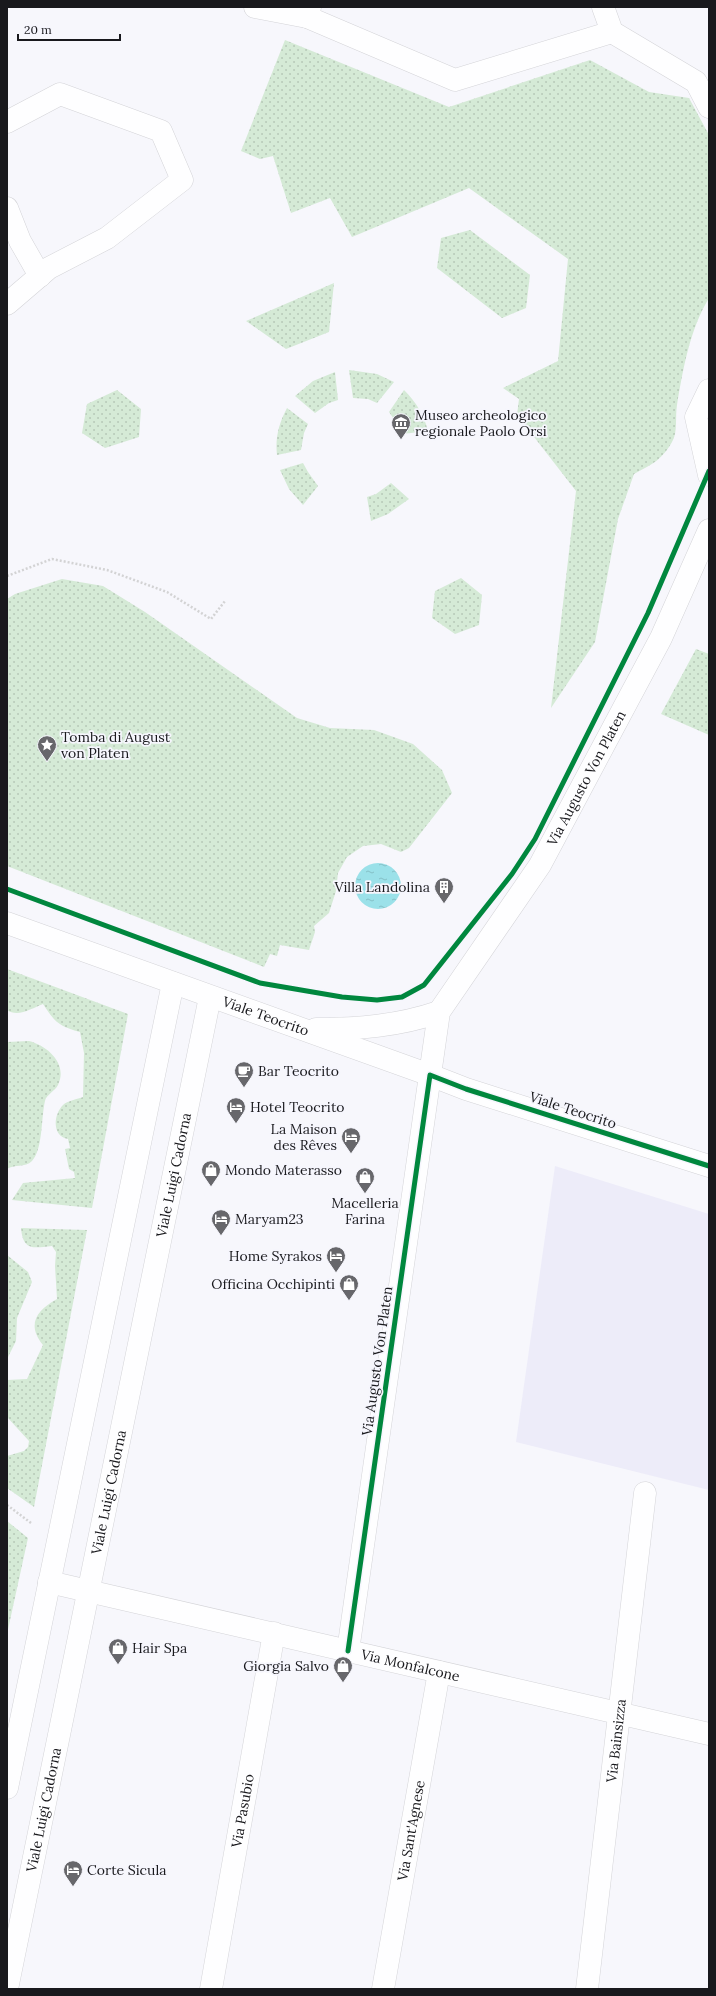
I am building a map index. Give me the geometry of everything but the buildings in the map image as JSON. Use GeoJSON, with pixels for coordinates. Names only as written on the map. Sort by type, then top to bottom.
{"type":"FeatureCollection","features":[{"type":"Feature","properties":{"kind":"street"},"geometry":{"type":"LineString","coordinates":[[255,7],[308,12],[455,80],[612,32]]}},
{"type":"Feature","properties":{"kind":"street"},"geometry":{"type":"LineString","coordinates":[[602,7],[612,32],[696,82],[709,107]]}},
{"type":"Feature","properties":{"kind":"street"},"geometry":{"type":"LineString","coordinates":[[7,122],[60,94],[161,131],[182,180],[107,238],[49,268],[7,304]]}},
{"type":"Feature","properties":{"kind":"street"},"geometry":{"type":"LineString","coordinates":[[7,208],[13,239],[40,276]]}},
{"type":"Feature","properties":{"kind":"street"},"geometry":{"type":"LineString","coordinates":[[709,390],[696,417],[709,475]]}},
{"type":"Feature","properties":{"kind":"street","name":"Via Augusto Von Platen"},"geometry":{"type":"LineString","coordinates":[[348,1651],[439,1012],[540,865],[661,638],[709,530]]}},
{"type":"Feature","properties":{"kind":"street","name":"Viale Teocrito"},"geometry":{"type":"LineString","coordinates":[[7,923],[466,1089],[709,1166]]}},
{"type":"Feature","properties":{"kind":"street"},"geometry":{"type":"LineString","coordinates":[[7,1788],[174,983]]}},
{"type":"Feature","properties":{"kind":"street","name":"Viale Luigi Cadorna"},"geometry":{"type":"LineString","coordinates":[[7,1989],[210,997]]}},
{"type":"Feature","properties":{"kind":"street"},"geometry":{"type":"LineString","coordinates":[[299,1028],[356,1029],[396,1024],[439,1012]]}},
{"type":"Feature","properties":{"kind":"street","name":"Via Bainsizza"},"geometry":{"type":"LineString","coordinates":[[587,1989],[645,1493]]}},
{"type":"Feature","properties":{"kind":"street","name":"Via Monfalcone"},"geometry":{"type":"LineString","coordinates":[[49,1582],[709,1734]]}},
{"type":"Feature","properties":{"kind":"street","name":"Via Pasubio"},"geometry":{"type":"LineString","coordinates":[[211,1989],[274,1633]]}},
{"type":"Feature","properties":{"kind":"street","name":"Via Sant'Agnese"},"geometry":{"type":"LineString","coordinates":[[383,1989],[439,1672]]}},
{"type":"Feature","properties":{"kind":"path"},"geometry":{"type":"LineString","coordinates":[[7,576],[52,559],[108,570],[167,592],[211,619],[226,601]]}},
{"type":"Feature","properties":{"kind":"path"},"geometry":{"type":"LineString","coordinates":[[7,1505],[31,1523]]}},
{"type":"Feature","properties":{"kind":"shaded area"},"geometry":{"type":"Polygon","coordinates":[[[555,1166],[709,1214],[709,1490],[516,1442],[555,1166]]]}},
{"type":"Feature","properties":{"kind":"green space"},"geometry":{"type":"Polygon","coordinates":[[[285,40],[449,107],[590,60],[649,92],[689,98],[709,135],[709,298],[702,310],[688,350],[676,409],[676,429],[674,438],[660,458],[634,474],[618,519],[595,642],[551,708],[576,491],[517,415],[519,399],[503,388],[558,361],[568,259],[469,188],[352,237],[330,198],[291,213],[273,156],[260,159],[241,151],[285,40]]]}},
{"type":"Feature","properties":{"kind":"green space"},"geometry":{"type":"Polygon","coordinates":[[[470,230],[530,275],[526,308],[502,318],[437,268],[441,238],[470,230]]]}},
{"type":"Feature","properties":{"kind":"green space"},"geometry":{"type":"Polygon","coordinates":[[[334,283],[329,332],[286,349],[246,321],[334,283]]]}},
{"type":"Feature","properties":{"kind":"green space"},"geometry":{"type":"Polygon","coordinates":[[[349,370],[377,374],[394,382],[377,403],[368,399],[353,398],[349,370]]]}},
{"type":"Feature","properties":{"kind":"green space"},"geometry":{"type":"Polygon","coordinates":[[[335,372],[338,400],[329,403],[315,413],[295,396],[313,381],[335,372]]]}},
{"type":"Feature","properties":{"kind":"green space"},"geometry":{"type":"Polygon","coordinates":[[[117,390],[141,409],[139,437],[105,448],[82,433],[87,404],[117,390]]]}},
{"type":"Feature","properties":{"kind":"green space"},"geometry":{"type":"Polygon","coordinates":[[[404,390],[419,409],[428,431],[402,434],[389,412],[404,390]]]}},
{"type":"Feature","properties":{"kind":"green space"},"geometry":{"type":"Polygon","coordinates":[[[287,408],[308,424],[304,433],[301,450],[277,455],[278,431],[287,408]]]}},
{"type":"Feature","properties":{"kind":"green space"},"geometry":{"type":"Polygon","coordinates":[[[303,463],[318,486],[303,505],[289,489],[280,470],[303,463]]]}},
{"type":"Feature","properties":{"kind":"green space"},"geometry":{"type":"Polygon","coordinates":[[[391,483],[409,499],[388,514],[371,521],[367,497],[376,494],[391,483]]]}},
{"type":"Feature","properties":{"kind":"green space"},"geometry":{"type":"Polygon","coordinates":[[[461,578],[482,595],[479,625],[455,634],[432,618],[435,591],[461,578]]]}},
{"type":"Feature","properties":{"kind":"green space"},"geometry":{"type":"Polygon","coordinates":[[[62,579],[103,586],[145,612],[297,718],[330,728],[374,730],[413,744],[442,770],[452,793],[409,848],[401,852],[381,844],[363,846],[347,857],[338,873],[336,891],[329,913],[314,926],[315,932],[309,950],[280,945],[277,956],[270,954],[264,967],[7,866],[7,599],[15,594],[62,579]]]}},
{"type":"Feature","properties":{"kind":"green space"},"geometry":{"type":"Polygon","coordinates":[[[696,649],[709,654],[709,735],[661,714],[696,649]]]}},
{"type":"Feature","properties":{"kind":"green space"},"geometry":{"type":"Polygon","coordinates":[[[7,969],[128,1014],[92,1208],[12,1200],[23,1183],[75,1178],[74,1172],[69,1169],[65,1149],[70,1148],[68,1139],[59,1134],[56,1120],[57,1114],[63,1105],[83,1097],[84,1053],[80,1032],[67,1028],[54,1019],[43,1004],[20,1013],[7,1010],[7,969]]]}},
{"type":"Feature","properties":{"kind":"green space"},"geometry":{"type":"Polygon","coordinates":[[[29,1041],[43,1047],[54,1057],[58,1063],[60,1077],[57,1087],[45,1101],[40,1141],[36,1156],[29,1163],[7,1169],[7,1042],[29,1041]]]}},
{"type":"Feature","properties":{"kind":"green space"},"geometry":{"type":"Polygon","coordinates":[[[21,1228],[87,1230],[34,1507],[7,1488],[7,1456],[24,1451],[28,1447],[29,1441],[7,1417],[7,1380],[27,1379],[43,1345],[35,1330],[35,1324],[39,1313],[57,1299],[55,1266],[56,1252],[52,1246],[34,1247],[27,1244],[24,1241],[21,1228]]]}},
{"type":"Feature","properties":{"kind":"green space"},"geometry":{"type":"Polygon","coordinates":[[[7,1255],[28,1272],[32,1282],[17,1318],[16,1341],[7,1359],[7,1255]]]}},
{"type":"Feature","properties":{"kind":"green space"},"geometry":{"type":"Polygon","coordinates":[[[7,1521],[28,1538],[7,1634],[7,1521]]]}},
{"type":"Feature","properties":{"kind":"water"},"geometry":{"type":"Polygon","coordinates":[[[373,863],[383,863],[391,867],[397,873],[401,881],[401,891],[397,899],[391,905],[383,909],[373,909],[365,905],[359,899],[355,891],[355,881],[359,873],[365,867],[373,863]]]}},
{"type":"Feature","properties":{"kind":"cycle path"},"geometry":{"type":"LineString","coordinates":[[7,889],[260,983],[342,997],[377,1000],[402,997],[424,985],[512,874],[535,839],[648,613],[709,471]]}},
{"type":"Feature","properties":{"kind":"cycle path"},"geometry":{"type":"LineString","coordinates":[[348,1651],[430,1075],[466,1089],[709,1166]]}},
{"type":"Feature","properties":{"kind":"place","name":"Museo archeologico regionale Paolo Orsi"},"geometry":{"type":"Point","coordinates":[401,440]}},
{"type":"Feature","properties":{"kind":"place","name":"Tomba di August von Platen"},"geometry":{"type":"Point","coordinates":[47,762]}},
{"type":"Feature","properties":{"kind":"place","name":"Villa Landolina"},"geometry":{"type":"Point","coordinates":[444,904]}},
{"type":"Feature","properties":{"kind":"place","name":"Bar Teocrito"},"geometry":{"type":"Point","coordinates":[244,1088]}},
{"type":"Feature","properties":{"kind":"place","name":"Hotel Teocrito"},"geometry":{"type":"Point","coordinates":[236,1124]}},
{"type":"Feature","properties":{"kind":"place","name":"La Maison des Rêves"},"geometry":{"type":"Point","coordinates":[351,1154]}},
{"type":"Feature","properties":{"kind":"place","name":"Mondo Materasso"},"geometry":{"type":"Point","coordinates":[211,1187]}},
{"type":"Feature","properties":{"kind":"place","name":"Macelleria Farina"},"geometry":{"type":"Point","coordinates":[365,1194]}},
{"type":"Feature","properties":{"kind":"place","name":"Maryam23"},"geometry":{"type":"Point","coordinates":[221,1236]}},
{"type":"Feature","properties":{"kind":"place","name":"Home Syrakos"},"geometry":{"type":"Point","coordinates":[336,1273]}},
{"type":"Feature","properties":{"kind":"place","name":"Officina Occhipinti"},"geometry":{"type":"Point","coordinates":[349,1301]}},
{"type":"Feature","properties":{"kind":"place","name":"Hair Spa"},"geometry":{"type":"Point","coordinates":[118,1665]}},
{"type":"Feature","properties":{"kind":"place","name":"Giorgia Salvo"},"geometry":{"type":"Point","coordinates":[343,1683]}},
{"type":"Feature","properties":{"kind":"place","name":"Corte Sicula"},"geometry":{"type":"Point","coordinates":[73,1887]}}]}
